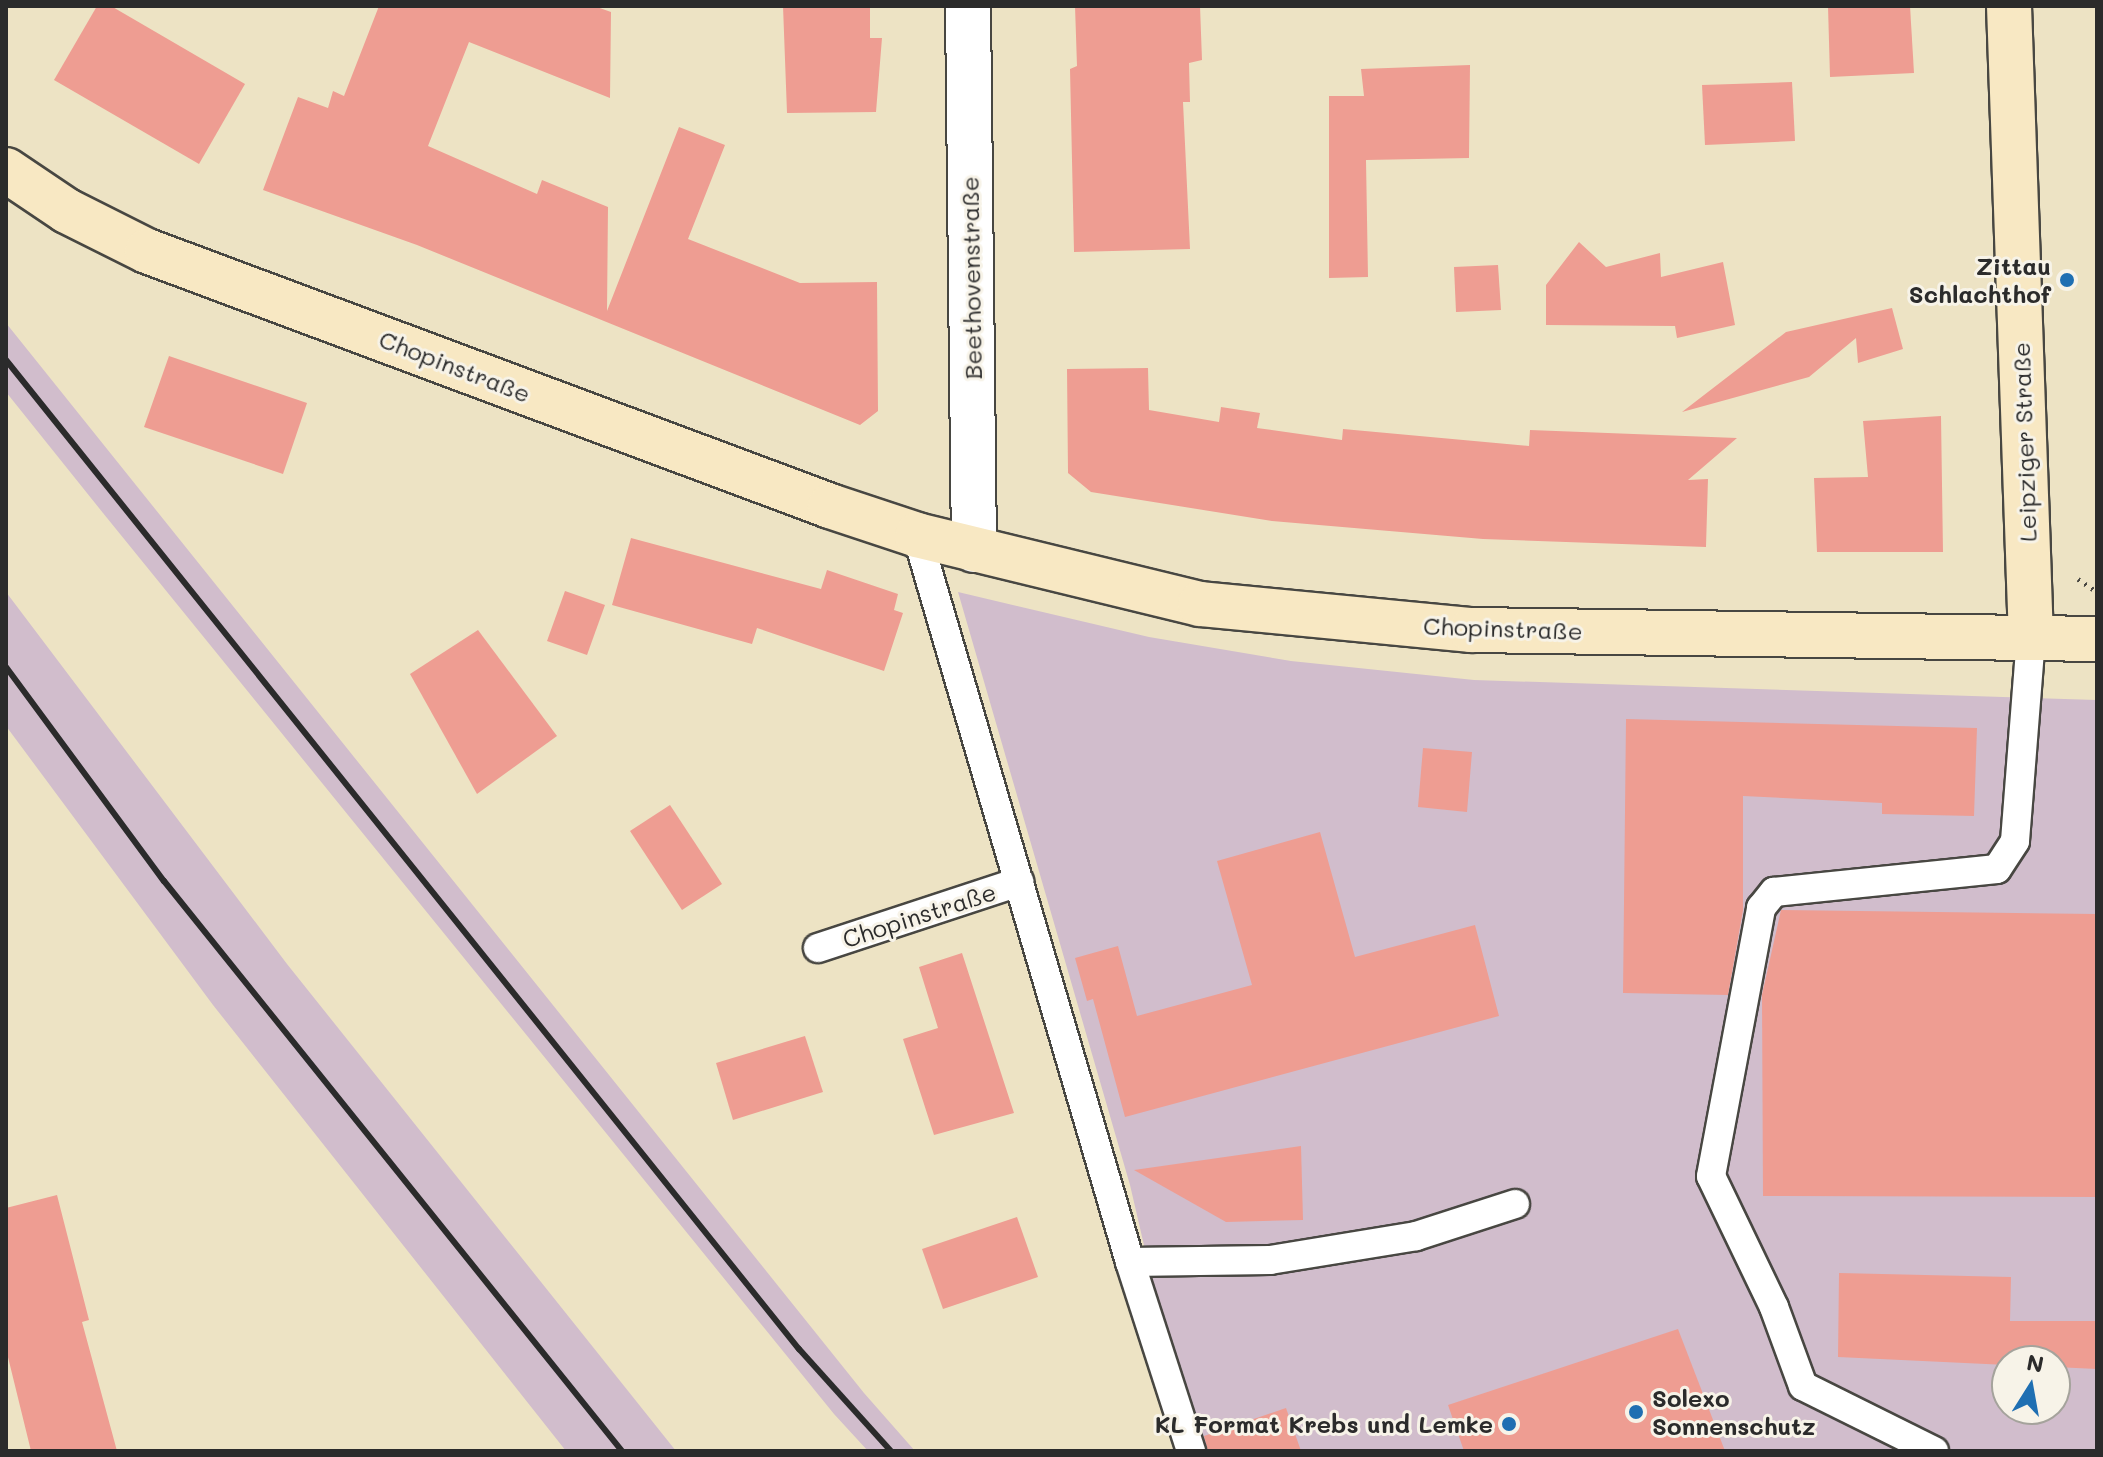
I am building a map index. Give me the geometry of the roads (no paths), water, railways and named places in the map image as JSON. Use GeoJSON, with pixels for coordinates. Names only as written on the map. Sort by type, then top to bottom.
{"type":"FeatureCollection","features":[{"type":"Feature","properties":{"kind":"street","name":"Beethovenstraße"},"geometry":{"type":"LineString","coordinates":[[968,6],[974,550]]}},
{"type":"Feature","properties":{"kind":"street","name":"Leipziger Straße"},"geometry":{"type":"LineString","coordinates":[[2009,6],[2031,638]]}},
{"type":"Feature","properties":{"kind":"street","name":"Chopinstraße"},"geometry":{"type":"LineString","coordinates":[[6,170],[67,211],[147,251],[917,535],[1200,604],[1471,630],[2097,639]]}},
{"type":"Feature","properties":{"kind":"lane","name":"Chopinstraße"},"geometry":{"type":"LineString","coordinates":[[917,535],[1130,1262],[1191,1451]]}},
{"type":"Feature","properties":{"kind":"lane"},"geometry":{"type":"LineString","coordinates":[[1934,1451],[1803,1386],[1774,1307],[1711,1176],[1761,908],[1774,892],[1997,869],[2015,841],[2031,638]]}},
{"type":"Feature","properties":{"kind":"lane","name":"Chopinstraße"},"geometry":{"type":"LineString","coordinates":[[818,948],[1019,882]]}},
{"type":"Feature","properties":{"kind":"lane"},"geometry":{"type":"LineString","coordinates":[[1130,1262],[1270,1260],[1416,1236],[1515,1204]]}},
{"type":"Feature","properties":{"kind":"railway"},"geometry":{"type":"LineString","coordinates":[[6,360],[799,1349],[891,1451]]}},
{"type":"Feature","properties":{"kind":"railway"},"geometry":{"type":"LineString","coordinates":[[6,667],[164,881],[622,1451]]}},
{"type":"Feature","properties":{"kind":"place","name":"Zittau Schlachthof"},"geometry":{"type":"Point","coordinates":[2067,280]}},
{"type":"Feature","properties":{"kind":"place","name":"Solexo Sonnenschutz"},"geometry":{"type":"Point","coordinates":[1636,1412]}},
{"type":"Feature","properties":{"kind":"place","name":"KL Format Krebs und Lemke"},"geometry":{"type":"Point","coordinates":[1509,1424]}}]}
